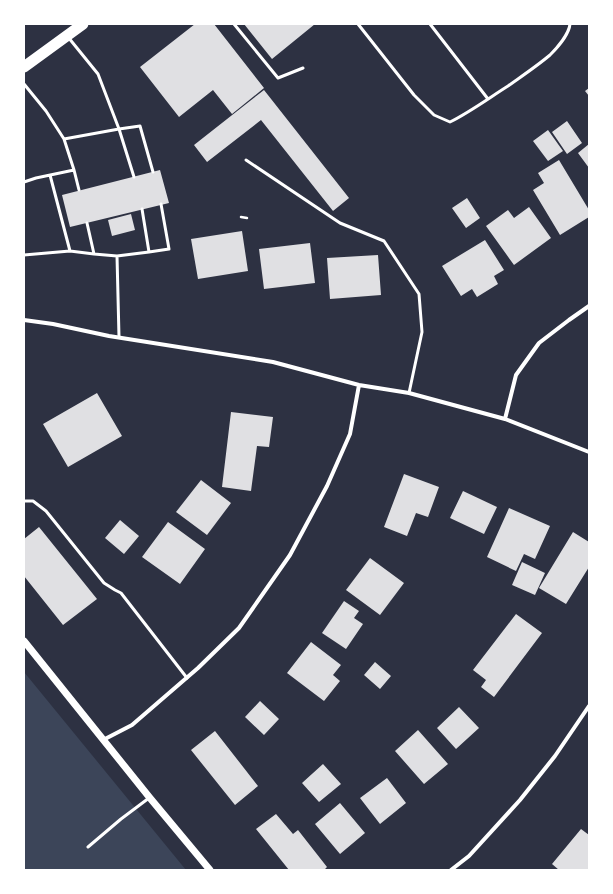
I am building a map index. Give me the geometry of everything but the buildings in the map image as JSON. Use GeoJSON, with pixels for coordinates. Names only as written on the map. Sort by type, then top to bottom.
{"type":"FeatureCollection","features":[{"type":"Feature","properties":{"kind":"highway"},"geometry":{"type":"LineString","coordinates":[[24,67],[83,24]]}},
{"type":"Feature","properties":{"kind":"street"},"geometry":{"type":"LineString","coordinates":[[505,419],[516,375],[539,343],[568,320],[589,306]]}},
{"type":"Feature","properties":{"kind":"street"},"geometry":{"type":"LineString","coordinates":[[24,320],[272,362],[359,385],[409,393],[505,419],[589,452]]}},
{"type":"Feature","properties":{"kind":"street"},"geometry":{"type":"LineString","coordinates":[[103,740],[132,725],[198,668],[238,628],[290,555],[327,486],[350,434],[359,385]]}},
{"type":"Feature","properties":{"kind":"street"},"geometry":{"type":"LineString","coordinates":[[24,641],[210,870]]}},
{"type":"Feature","properties":{"kind":"street"},"geometry":{"type":"LineString","coordinates":[[451,870],[470,856],[520,800],[554,756],[589,706]]}},
{"type":"Feature","properties":{"kind":"lane"},"geometry":{"type":"LineString","coordinates":[[234,24],[278,78],[303,68]]}},
{"type":"Feature","properties":{"kind":"lane"},"geometry":{"type":"LineString","coordinates":[[358,24],[414,95],[434,114],[450,122],[488,99],[551,54],[562,42],[570,28],[570,24]]}},
{"type":"Feature","properties":{"kind":"lane"},"geometry":{"type":"LineString","coordinates":[[430,24],[488,99]]}},
{"type":"Feature","properties":{"kind":"lane"},"geometry":{"type":"LineString","coordinates":[[67,36],[98,74],[119,129],[134,177]]}},
{"type":"Feature","properties":{"kind":"lane"},"geometry":{"type":"LineString","coordinates":[[24,84],[46,111],[64,139],[79,190]]}},
{"type":"Feature","properties":{"kind":"lane"},"geometry":{"type":"LineString","coordinates":[[64,139],[140,126],[153,172]]}},
{"type":"Feature","properties":{"kind":"lane"},"geometry":{"type":"LineString","coordinates":[[246,160],[340,222],[384,241],[419,294],[422,332],[409,393]]}},
{"type":"Feature","properties":{"kind":"lane"},"geometry":{"type":"LineString","coordinates":[[24,182],[74,170]]}},
{"type":"Feature","properties":{"kind":"lane"},"geometry":{"type":"LineString","coordinates":[[50,175],[70,251]]}},
{"type":"Feature","properties":{"kind":"lane"},"geometry":{"type":"LineString","coordinates":[[24,255],[70,251],[117,256],[169,249],[161,204]]}},
{"type":"Feature","properties":{"kind":"lane"},"geometry":{"type":"LineString","coordinates":[[142,209],[149,252]]}},
{"type":"Feature","properties":{"kind":"lane"},"geometry":{"type":"LineString","coordinates":[[87,223],[94,254]]}},
{"type":"Feature","properties":{"kind":"lane"},"geometry":{"type":"LineString","coordinates":[[117,256],[119,337]]}},
{"type":"Feature","properties":{"kind":"lane"},"geometry":{"type":"LineString","coordinates":[[24,501],[33,501],[46,511],[104,583],[122,593],[187,678]]}},
{"type":"Feature","properties":{"kind":"lane"},"geometry":{"type":"LineString","coordinates":[[88,846],[150,798]]}},
{"type":"Feature","properties":{"kind":"path"},"geometry":{"type":"LineString","coordinates":[[241,217],[247,218]]}},
{"type":"Feature","properties":{"kind":"shaded area"},"geometry":{"type":"Polygon","coordinates":[[[24,672],[186,870],[24,870],[24,672]]]}}]}
